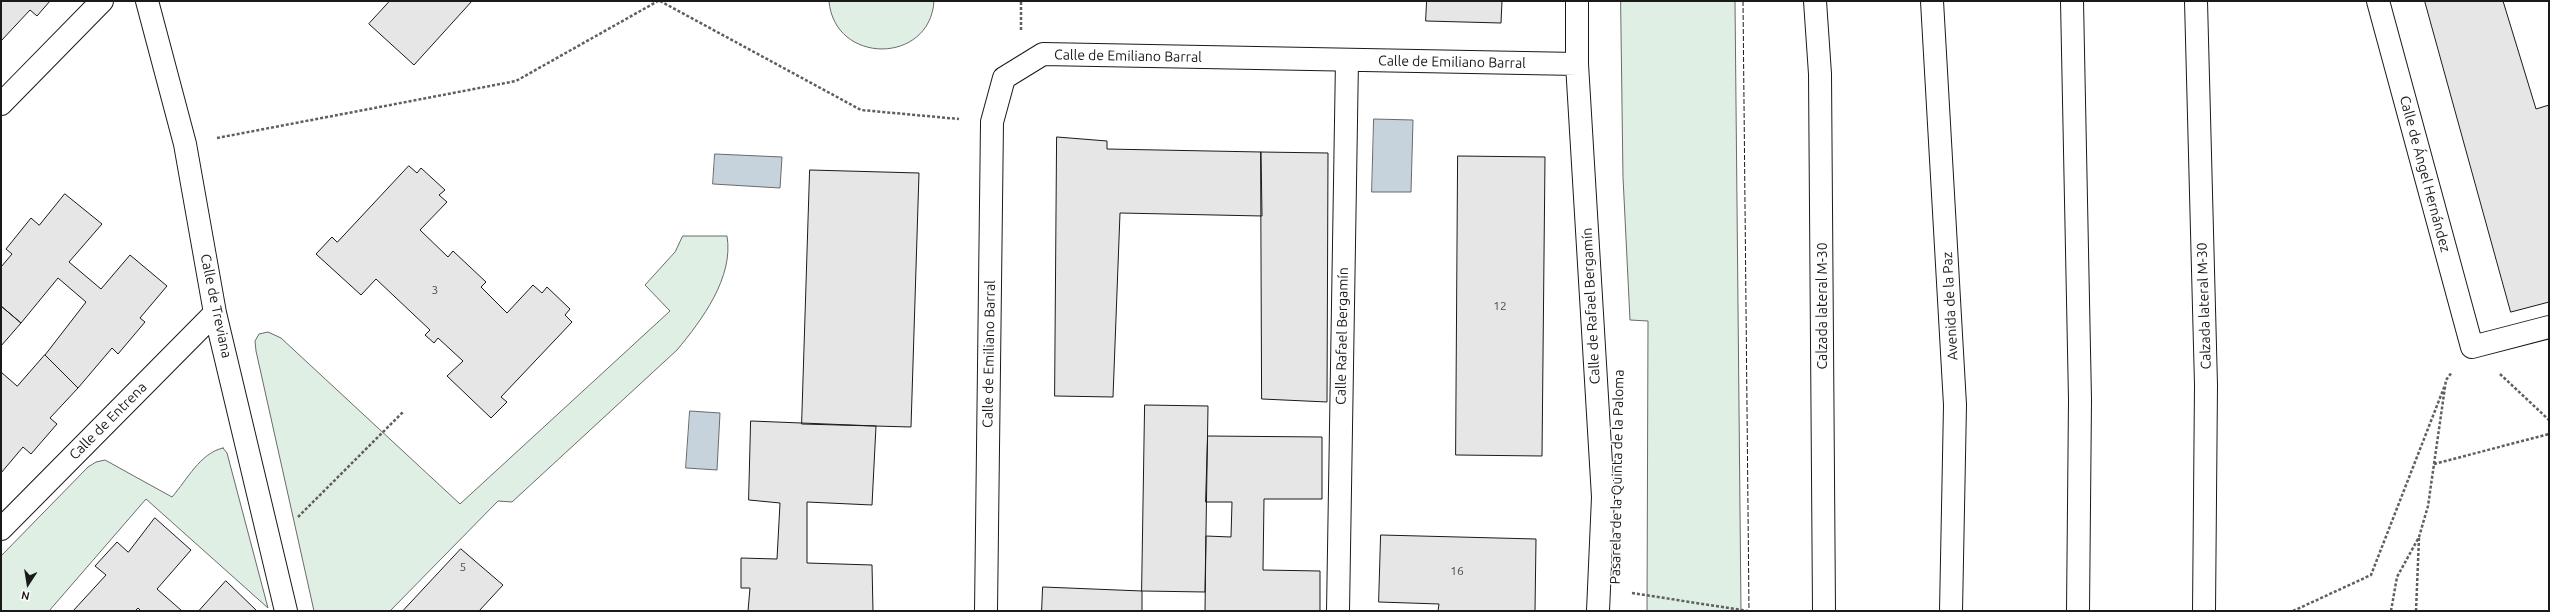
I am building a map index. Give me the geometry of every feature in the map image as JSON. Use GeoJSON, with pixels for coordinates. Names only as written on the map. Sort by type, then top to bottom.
{"type":"FeatureCollection","features":[{"type":"Feature","properties":{"kind":"main road"},"geometry":{"type":"LineString","coordinates":[[1,104],[102,1]]}},
{"type":"Feature","properties":{"kind":"main road","name":"Calle de Treviana"},"geometry":{"type":"LineString","coordinates":[[147,1],[185,144],[215,313],[272,543],[286,611]]}},
{"type":"Feature","properties":{"kind":"main road","name":"Calle de Rafael Bergamín"},"geometry":{"type":"LineString","coordinates":[[1576,1],[1577,64],[1603,497],[1598,611]]}},
{"type":"Feature","properties":{"kind":"main road","name":"Calzada lateral M-30"},"geometry":{"type":"LineString","coordinates":[[1815,1],[1820,74],[1824,611]]}},
{"type":"Feature","properties":{"kind":"main road","name":"Avenida de la Paz"},"geometry":{"type":"LineString","coordinates":[[1932,1],[1955,405],[1951,611]]}},
{"type":"Feature","properties":{"kind":"main road"},"geometry":{"type":"LineString","coordinates":[[2072,1],[2080,400],[2078,611]]}},
{"type":"Feature","properties":{"kind":"main road","name":"Calzada lateral M-30"},"geometry":{"type":"LineString","coordinates":[[2196,1],[2206,385],[2204,611]]}},
{"type":"Feature","properties":{"kind":"main road","name":"Calle de Ángel Hernández"},"geometry":{"type":"LineString","coordinates":[[2378,1],[2472,347]]}},
{"type":"Feature","properties":{"kind":"main road","name":"Calle de Emiliano Barral"},"geometry":{"type":"LineString","coordinates":[[986,611],[992,122],[1004,78],[1043,54],[1577,64]]}},
{"type":"Feature","properties":{"kind":"main road","name":"Calle Rafael Bergamín"},"geometry":{"type":"LineString","coordinates":[[1338,611],[1347,60]]}},
{"type":"Feature","properties":{"kind":"main road","name":"Calle de Entrena"},"geometry":{"type":"LineString","coordinates":[[1,529],[215,313]]}},
{"type":"Feature","properties":{"kind":"main road"},"geometry":{"type":"LineString","coordinates":[[2472,347],[2549,327]]}},
{"type":"Feature","properties":{"kind":"path"},"geometry":{"type":"LineString","coordinates":[[185,144],[516,81],[659,1],[861,110],[992,122]]}},
{"type":"Feature","properties":{"kind":"path"},"geometry":{"type":"LineString","coordinates":[[2293,611],[2371,575],[2446,380],[2472,347],[2549,420]]}},
{"type":"Feature","properties":{"kind":"path"},"geometry":{"type":"LineString","coordinates":[[2391,611],[2397,577],[2419,537],[2428,506],[2446,380]]}},
{"type":"Feature","properties":{"kind":"path"},"geometry":{"type":"LineString","coordinates":[[272,543],[404,411]]}},
{"type":"Feature","properties":{"kind":"path"},"geometry":{"type":"LineString","coordinates":[[2434,464],[2549,434]]}},
{"type":"Feature","properties":{"kind":"path"},"geometry":{"type":"LineString","coordinates":[[2416,611],[2419,537]]}},
{"type":"Feature","properties":{"kind":"path","name":"Pasarela de la Quinta de la Paloma"},"geometry":{"type":"LineString","coordinates":[[1624,592],[1748,611]]}},
{"type":"Feature","properties":{"kind":"green space"},"geometry":{"type":"Polygon","coordinates":[[[829,1],[934,1],[929,22],[917,37],[900,46],[882,49],[863,46],[847,37],[835,22],[829,1]]]}},
{"type":"Feature","properties":{"kind":"green space"},"geometry":{"type":"Polygon","coordinates":[[[1621,1],[1735,1],[1741,611],[1647,611],[1648,321],[1630,320],[1623,177],[1621,1]]]}},
{"type":"Feature","properties":{"kind":"green space"},"geometry":{"type":"Polygon","coordinates":[[[683,236],[727,236],[728,251],[726,267],[714,297],[706,312],[677,350],[512,502],[498,501],[390,611],[314,611],[256,351],[255,341],[259,334],[268,332],[281,338],[460,504],[670,311],[645,285],[675,252],[683,236]]]}},
{"type":"Feature","properties":{"kind":"green space"},"geometry":{"type":"Polygon","coordinates":[[[223,448],[227,453],[268,608],[146,499],[49,611],[1,611],[1,556],[88,467],[96,462],[105,460],[172,497],[194,468],[207,455],[223,448]]]}},
{"type":"Feature","properties":{"kind":"shaded area"},"geometry":{"type":"Polygon","coordinates":[[[1374,119],[1413,120],[1411,192],[1372,192],[1374,119]]]}},
{"type":"Feature","properties":{"kind":"shaded area"},"geometry":{"type":"Polygon","coordinates":[[[715,154],[782,157],[780,188],[713,184],[715,154]]]}},
{"type":"Feature","properties":{"kind":"shaded area"},"geometry":{"type":"Polygon","coordinates":[[[690,411],[720,413],[717,470],[686,468],[690,411]]]}},
{"type":"Feature","properties":{"kind":"building"},"geometry":{"type":"Polygon","coordinates":[[[1,1],[50,1],[37,16],[30,10],[1,41],[1,1]]]}},
{"type":"Feature","properties":{"kind":"building"},"geometry":{"type":"Polygon","coordinates":[[[390,1],[472,1],[414,65],[369,24],[390,1]]]}},
{"type":"Feature","properties":{"kind":"building"},"geometry":{"type":"Polygon","coordinates":[[[1427,1],[1502,1],[1501,23],[1426,21],[1427,1]]]}},
{"type":"Feature","properties":{"kind":"building"},"geometry":{"type":"Polygon","coordinates":[[[2425,1],[2503,1],[2536,109],[2549,105],[2549,302],[2511,312],[2425,1]]]}},
{"type":"Feature","properties":{"kind":"building"},"geometry":{"type":"Polygon","coordinates":[[[1057,137],[1107,141],[1107,149],[1261,152],[1262,216],[1120,213],[1113,397],[1055,396],[1057,137]]]}},
{"type":"Feature","properties":{"kind":"building"},"geometry":{"type":"Polygon","coordinates":[[[1261,152],[1328,153],[1327,402],[1262,399],[1261,152]]]}},
{"type":"Feature","properties":{"kind":"building"},"geometry":{"type":"Polygon","coordinates":[[[1458,156],[1545,157],[1542,456],[1456,455],[1458,156]]]}},
{"type":"Feature","properties":{"kind":"building"},"geometry":{"type":"Polygon","coordinates":[[[409,166],[417,173],[421,168],[445,190],[439,195],[447,202],[420,230],[448,257],[453,251],[486,282],[481,287],[507,313],[533,285],[542,293],[547,287],[570,309],[565,315],[572,322],[501,397],[507,402],[491,418],[447,376],[463,361],[438,338],[434,343],[425,335],[430,330],[376,279],[361,295],[316,254],[332,237],[337,242],[409,166]]]}},
{"type":"Feature","properties":{"kind":"building"},"geometry":{"type":"Polygon","coordinates":[[[810,170],[919,173],[911,427],[802,424],[810,170]]]}},
{"type":"Feature","properties":{"kind":"building"},"geometry":{"type":"Polygon","coordinates":[[[65,194],[102,224],[69,262],[101,289],[130,255],[167,286],[140,318],[145,322],[118,354],[112,348],[78,388],[45,355],[86,302],[58,278],[21,323],[1,306],[1,267],[12,254],[6,249],[31,218],[39,225],[65,194]]]}},
{"type":"Feature","properties":{"kind":"building"},"geometry":{"type":"Polygon","coordinates":[[[1,306],[21,323],[1,346],[1,306]]]}},
{"type":"Feature","properties":{"kind":"building"},"geometry":{"type":"Polygon","coordinates":[[[45,355],[78,388],[50,418],[57,424],[31,454],[23,447],[1,473],[1,372],[17,386],[45,355]]]}},
{"type":"Feature","properties":{"kind":"building"},"geometry":{"type":"Polygon","coordinates":[[[1145,405],[1208,406],[1205,592],[1142,591],[1145,405]]]}},
{"type":"Feature","properties":{"kind":"building"},"geometry":{"type":"Polygon","coordinates":[[[751,421],[876,426],[872,505],[807,502],[807,563],[872,565],[873,611],[748,611],[750,588],[741,588],[741,558],[777,559],[780,503],[749,500],[751,421]]]}},
{"type":"Feature","properties":{"kind":"building"},"geometry":{"type":"Polygon","coordinates":[[[1208,436],[1322,437],[1322,499],[1264,499],[1263,570],[1320,571],[1320,611],[1205,611],[1206,536],[1231,537],[1232,502],[1206,502],[1208,436]]]}},
{"type":"Feature","properties":{"kind":"building"},"geometry":{"type":"Polygon","coordinates":[[[155,518],[191,550],[157,589],[182,611],[141,611],[138,608],[135,611],[73,611],[106,575],[95,566],[117,542],[128,552],[155,518]]]}},
{"type":"Feature","properties":{"kind":"building"},"geometry":{"type":"Polygon","coordinates":[[[1381,535],[1536,539],[1535,611],[1438,611],[1439,604],[1379,602],[1381,535]]]}},
{"type":"Feature","properties":{"kind":"building"},"geometry":{"type":"Polygon","coordinates":[[[461,549],[503,585],[479,611],[403,611],[461,549]]]}},
{"type":"Feature","properties":{"kind":"building"},"geometry":{"type":"Polygon","coordinates":[[[226,581],[257,611],[199,611],[226,581]]]}},
{"type":"Feature","properties":{"kind":"building"},"geometry":{"type":"Polygon","coordinates":[[[1043,587],[1142,591],[1142,611],[1042,611],[1043,587]]]}},
{"type":"Feature","properties":{"kind":"fence"},"geometry":{"type":"LineString","coordinates":[[1743,1],[1749,611]]}}]}
